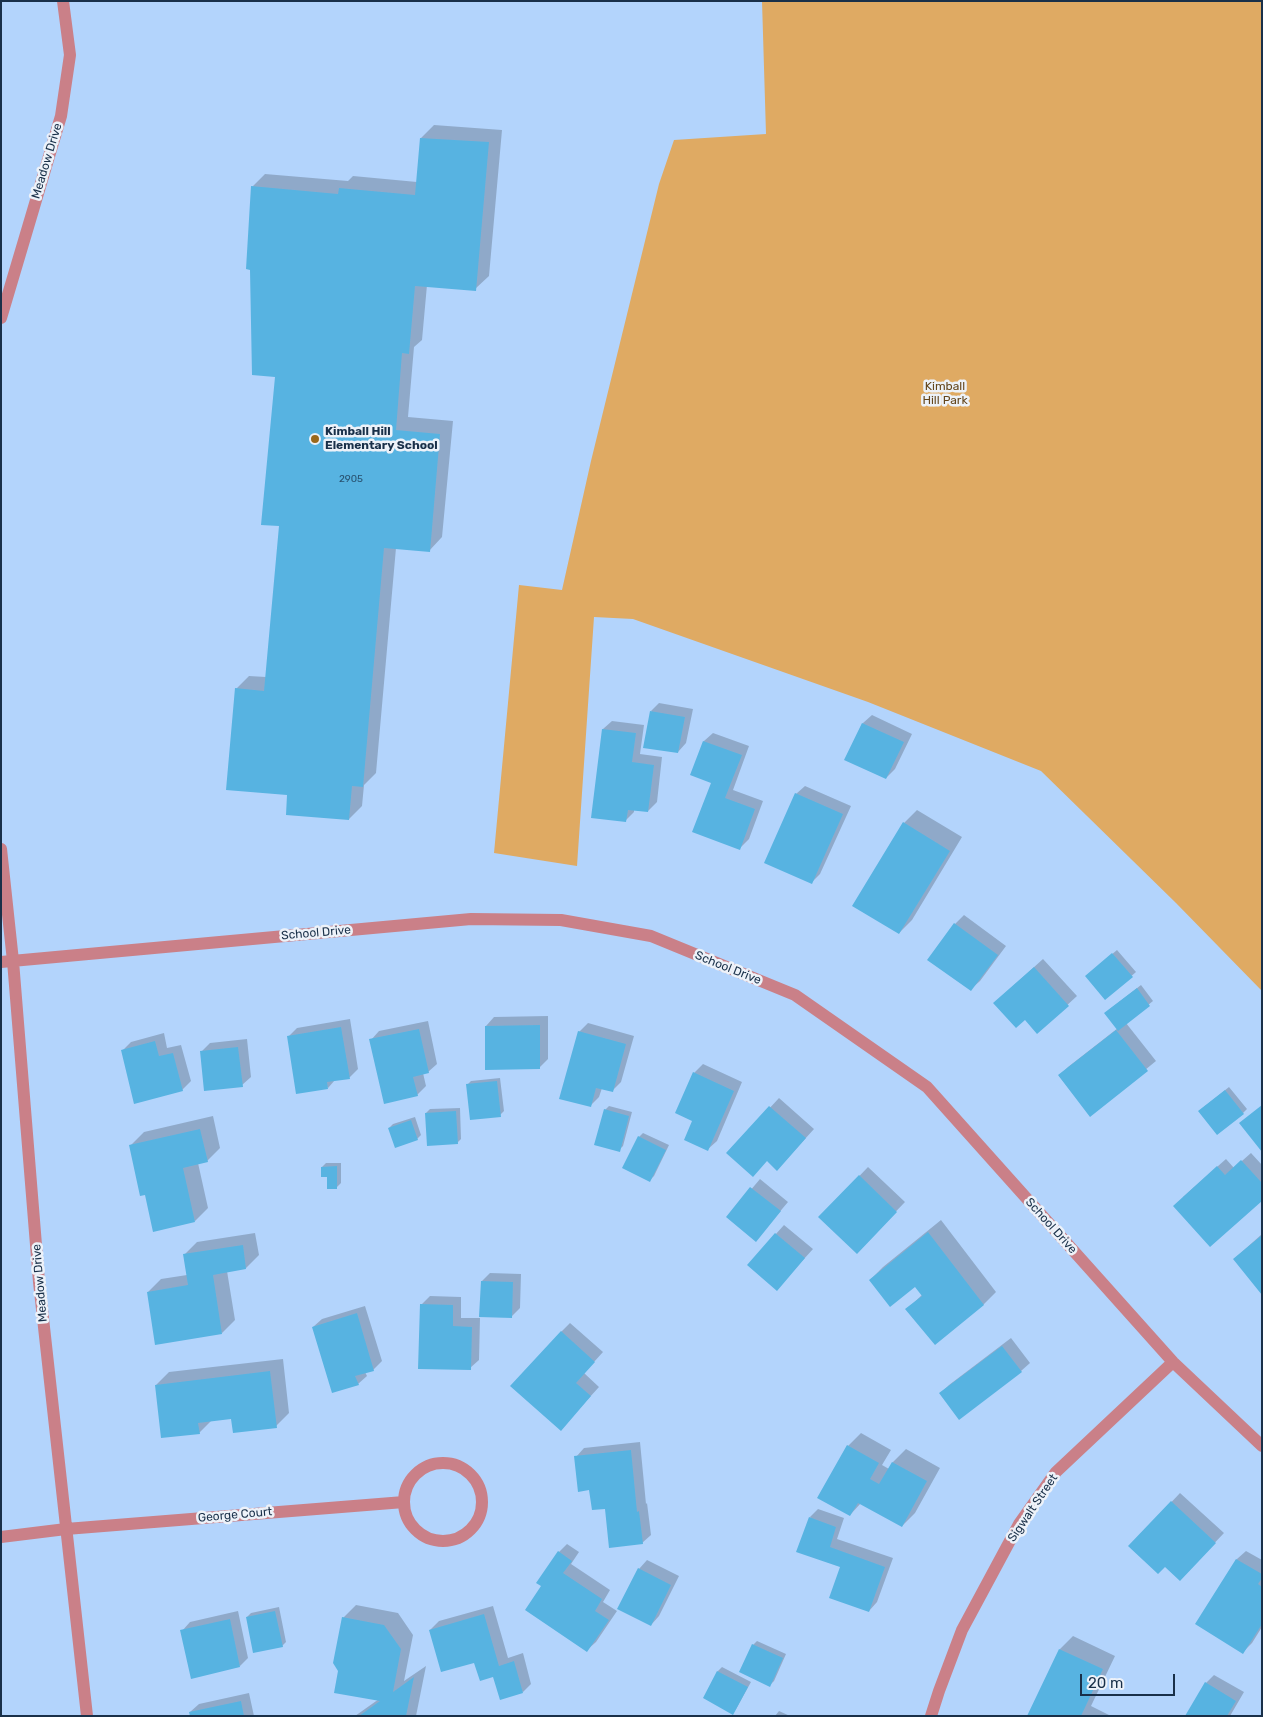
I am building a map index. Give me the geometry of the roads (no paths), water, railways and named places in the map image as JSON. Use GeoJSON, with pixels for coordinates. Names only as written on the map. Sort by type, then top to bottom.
{"type":"FeatureCollection","features":[{"type":"Feature","properties":{"kind":"street","name":"Meadow Drive"},"geometry":{"type":"LineString","coordinates":[[1,318],[61,116],[70,55],[63,1]]}},
{"type":"Feature","properties":{"kind":"street","name":"Meadow Drive"},"geometry":{"type":"LineString","coordinates":[[1,849],[7,962],[39,1282],[87,1716]]}},
{"type":"Feature","properties":{"kind":"street","name":"School Drive"},"geometry":{"type":"LineString","coordinates":[[7,962],[471,918],[561,920],[651,936],[795,995],[927,1087],[1173,1362],[1262,1446]]}},
{"type":"Feature","properties":{"kind":"street","name":"Sigwalt Street"},"geometry":{"type":"LineString","coordinates":[[931,1716],[938,1691],[962,1630],[1019,1524],[1056,1472],[1173,1362]]}},
{"type":"Feature","properties":{"kind":"street"},"geometry":{"type":"LineString","coordinates":[[445,1463],[458,1466],[468,1472],[477,1482],[481,1494],[481,1507],[478,1519],[460,1537],[447,1540],[434,1539],[422,1535],[412,1526],[406,1515],[404,1502],[406,1490],[412,1478],[421,1469],[432,1464],[445,1463]]}},
{"type":"Feature","properties":{"kind":"street","name":"George Court"},"geometry":{"type":"LineString","coordinates":[[1,1537],[66,1529],[404,1502]]}},
{"type":"Feature","properties":{"kind":"place","name":"Kimball Hill Elementary School"},"geometry":{"type":"Point","coordinates":[315,439]}},
{"type":"Feature","properties":{"kind":"park label","name":"Kimball Hill Park"},"geometry":{"type":"Point","coordinates":[945,394]}}]}
